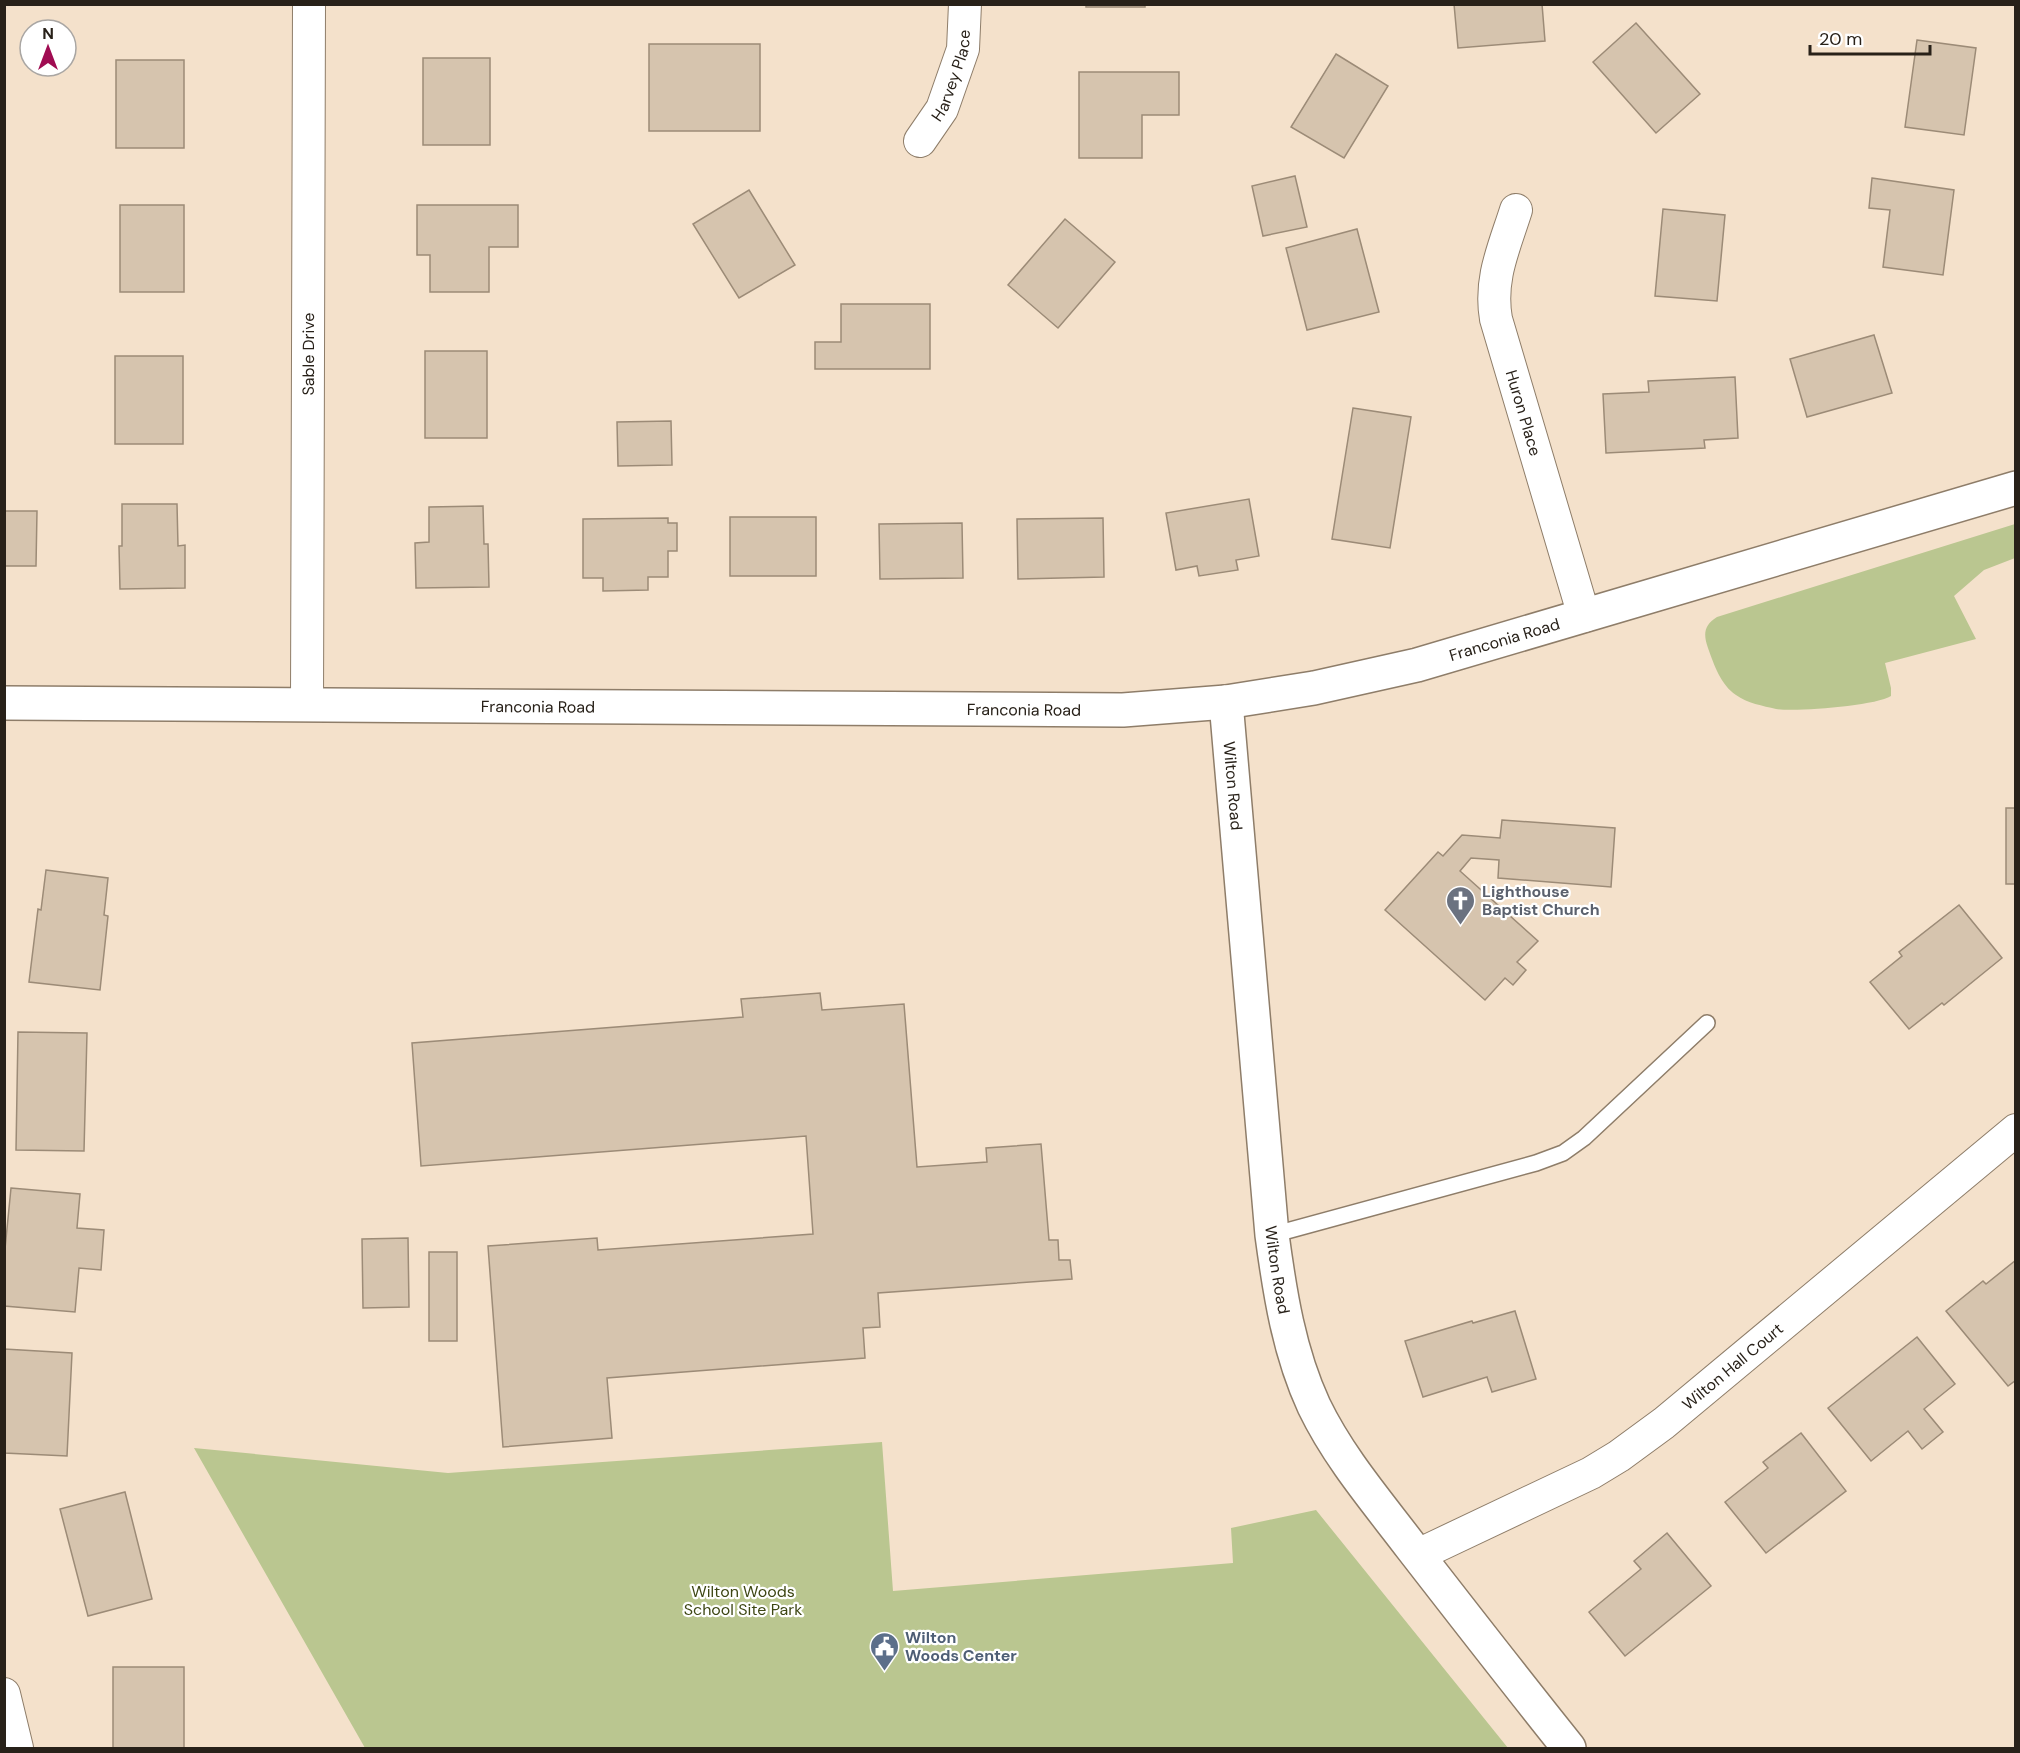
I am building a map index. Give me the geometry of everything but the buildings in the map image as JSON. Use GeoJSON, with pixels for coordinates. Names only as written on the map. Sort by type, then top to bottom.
{"type":"FeatureCollection","features":[{"type":"Feature","properties":{"kind":"main road","name":"Franconia Road"},"geometry":{"type":"LineString","coordinates":[[4,703],[1123,710],[1226,702],[1314,688],[1417,665],[2016,488]]}},
{"type":"Feature","properties":{"kind":"main road","name":"Wilton Road"},"geometry":{"type":"LineString","coordinates":[[1226,702],[1272,1235],[1279,1289],[1288,1332],[1314,1406],[1335,1444],[1418,1556],[1569,1749]]}},
{"type":"Feature","properties":{"kind":"street","name":"Sable Drive"},"geometry":{"type":"LineString","coordinates":[[307,704],[309,4]]}},
{"type":"Feature","properties":{"kind":"street","name":"Harvey Place"},"geometry":{"type":"LineString","coordinates":[[920,141],[942,109],[963,49],[965,4]]}},
{"type":"Feature","properties":{"kind":"street","name":"Huron Place"},"geometry":{"type":"LineString","coordinates":[[1516,210],[1494,282],[1493,300],[1496,319],[1584,616]]}},
{"type":"Feature","properties":{"kind":"street","name":"Wilton Hall Court"},"geometry":{"type":"LineString","coordinates":[[1418,1556],[1591,1473],[1664,1424],[2016,1130]]}},
{"type":"Feature","properties":{"kind":"street"},"geometry":{"type":"LineString","coordinates":[[4,1694],[17,1749]]}},
{"type":"Feature","properties":{"kind":"lane"},"geometry":{"type":"LineString","coordinates":[[1272,1235],[1536,1163],[1563,1153],[1584,1138],[1707,1023]]}},
{"type":"Feature","properties":{"kind":"green space"},"geometry":{"type":"Polygon","coordinates":[[[2015,524],[2015,558],[1984,570],[1954,596],[1976,639],[1885,663],[1891,696],[1869,703],[1835,707],[1800,710],[1776,709],[1740,698],[1726,686],[1719,674],[1705,638],[1709,623],[1717,617],[2015,524]]]}},
{"type":"Feature","properties":{"kind":"green space","name":"Wilton Woods School Site Park"},"geometry":{"type":"Polygon","coordinates":[[[882,1442],[893,1591],[1233,1563],[1231,1528],[1316,1510],[1508,1748],[365,1748],[194,1448],[448,1473],[882,1442]]]}},
{"type":"Feature","properties":{"kind":"place","name":"Lighthouse Baptist Church"},"geometry":{"type":"Point","coordinates":[1461,926]}},
{"type":"Feature","properties":{"kind":"place","name":"Wilton Woods Center"},"geometry":{"type":"Point","coordinates":[884,1672]}}]}
